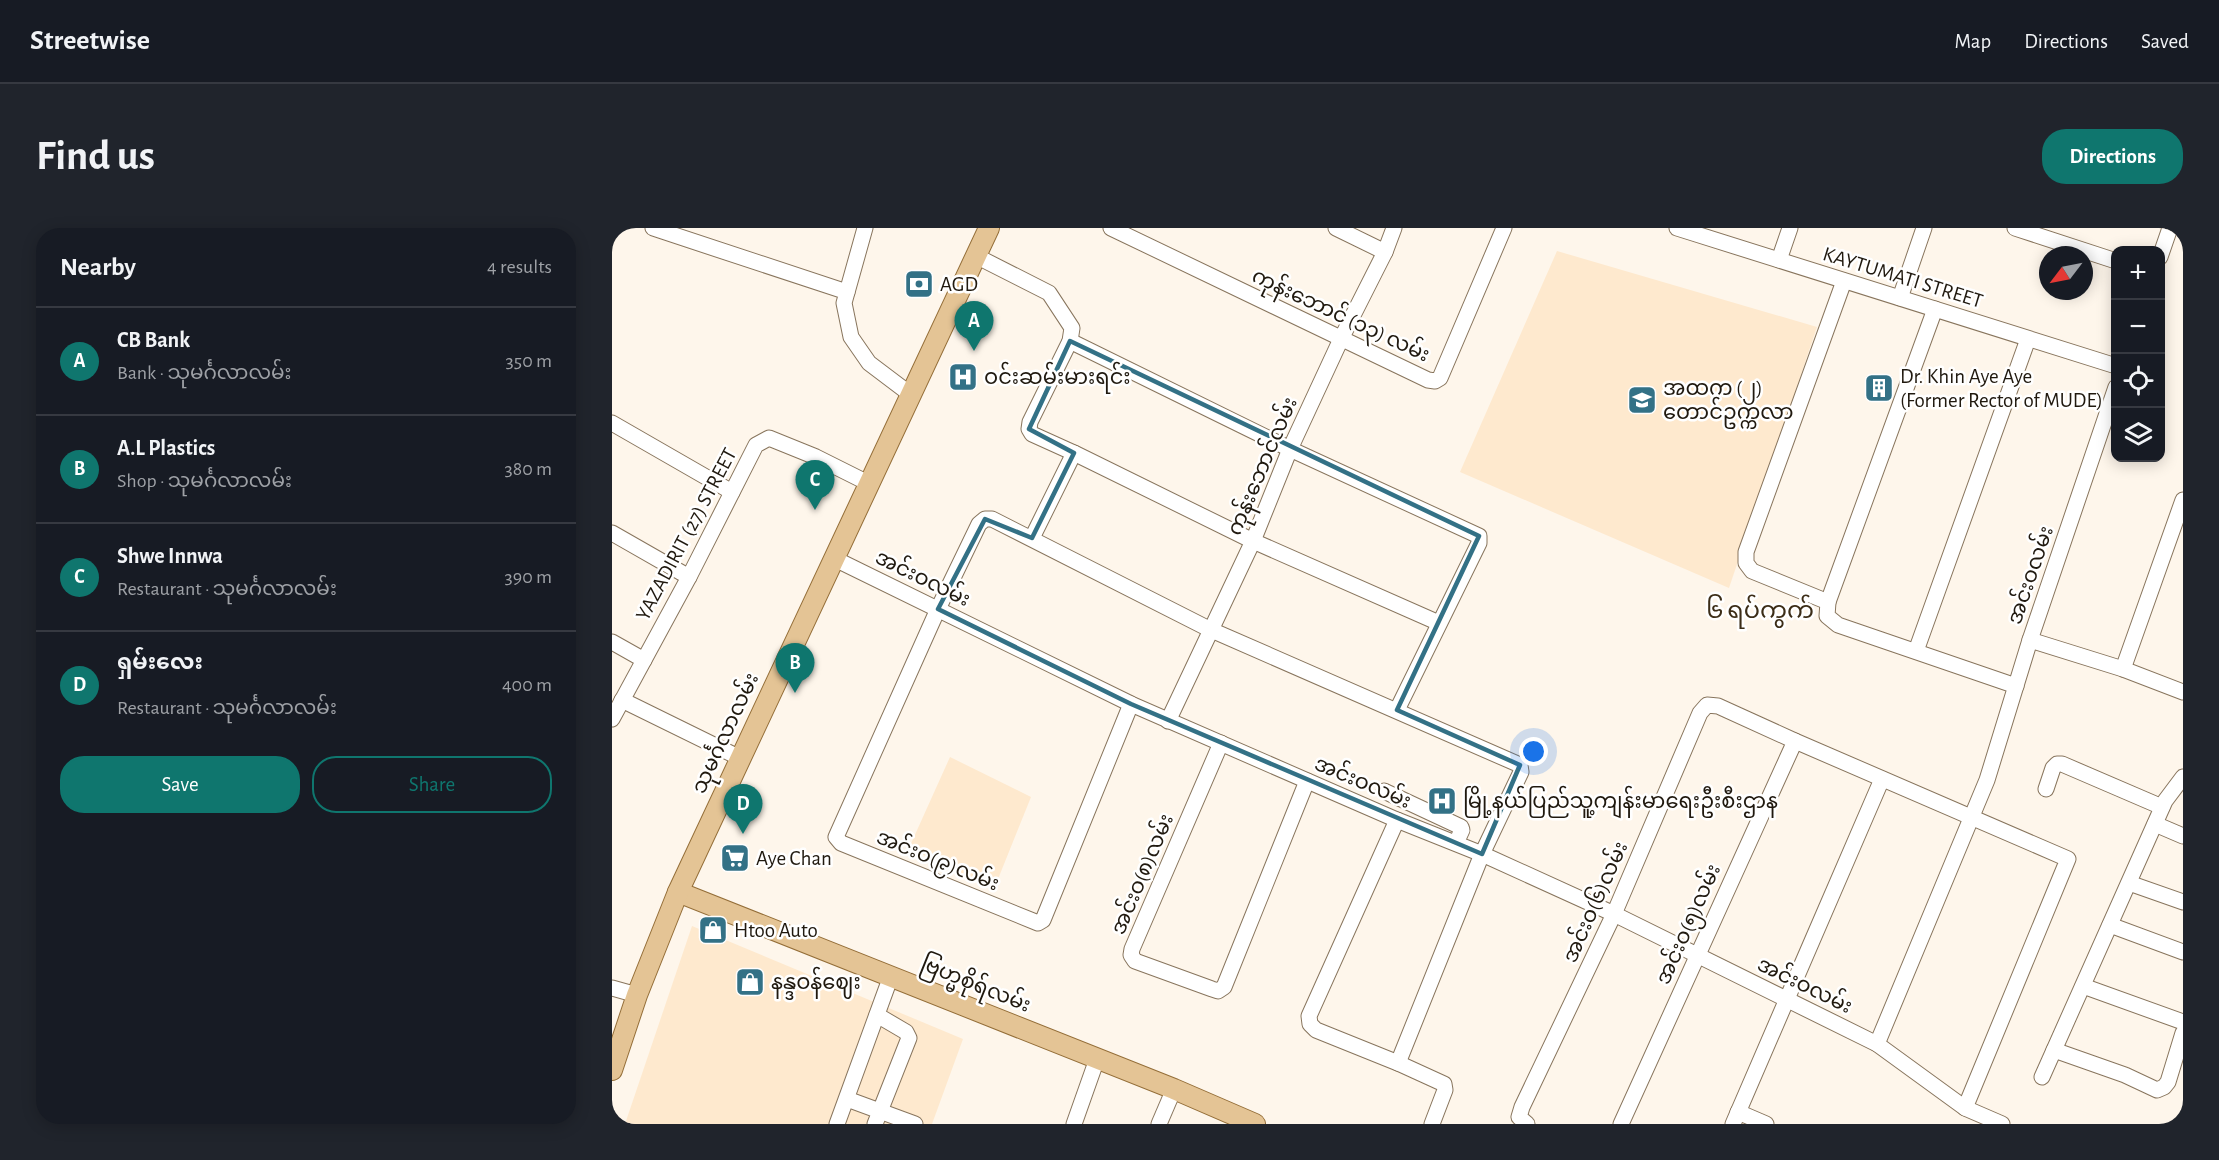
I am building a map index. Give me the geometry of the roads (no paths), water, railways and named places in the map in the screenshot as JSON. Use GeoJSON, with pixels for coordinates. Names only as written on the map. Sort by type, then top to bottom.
{"type":"FeatureCollection","features":[{"type":"Feature","properties":{"kind":"main road","name":"သုမင်္ဂလာလမ်း"},"geometry":{"type":"LineString","coordinates":[[612,1070],[637,995],[678,892],[989,228]]}},
{"type":"Feature","properties":{"kind":"main road","name":"ဗြဟ္မစိုရ်လမ်း"},"geometry":{"type":"LineString","coordinates":[[678,892],[1174,1089],[1255,1124]]}},
{"type":"Feature","properties":{"kind":"street"},"geometry":{"type":"LineString","coordinates":[[653,228],[848,292]]}},
{"type":"Feature","properties":{"kind":"street"},"geometry":{"type":"LineString","coordinates":[[865,228],[844,303],[851,337],[869,363],[910,394]]}},
{"type":"Feature","properties":{"kind":"street"},"geometry":{"type":"LineString","coordinates":[[1336,228],[1385,252]]}},
{"type":"Feature","properties":{"kind":"street","name":"ကုန်းဘောင်လမ်း"},"geometry":{"type":"LineString","coordinates":[[1168,721],[1209,629],[1253,541],[1290,449],[1341,339],[1385,252],[1394,228]]}},
{"type":"Feature","properties":{"kind":"street","name":"ကုန်းဘောင် (၁၃) လမ်း"},"geometry":{"type":"LineString","coordinates":[[1117,229],[1341,339],[1428,380],[1435,381],[1440,378],[1504,228]]}},
{"type":"Feature","properties":{"kind":"street","name":"KAYTUMATI STREET"},"geometry":{"type":"LineString","coordinates":[[1677,228],[2111,365]]}},
{"type":"Feature","properties":{"kind":"street"},"geometry":{"type":"LineString","coordinates":[[1779,260],[1790,228]]}},
{"type":"Feature","properties":{"kind":"street"},"geometry":{"type":"LineString","coordinates":[[1899,298],[1924,228]]}},
{"type":"Feature","properties":{"kind":"street"},"geometry":{"type":"LineString","coordinates":[[2015,228],[2111,260]]}},
{"type":"Feature","properties":{"kind":"street"},"geometry":{"type":"LineString","coordinates":[[2164,246],[2170,228]]}},
{"type":"Feature","properties":{"kind":"street"},"geometry":{"type":"LineString","coordinates":[[976,256],[1049,293],[1072,328],[1070,341],[1030,422],[1029,429],[1032,434],[1253,541],[1439,623]]}},
{"type":"Feature","properties":{"kind":"street"},"geometry":{"type":"LineString","coordinates":[[1828,602],[1752,571],[1746,563],[1746,552],[1844,281]]}},
{"type":"Feature","properties":{"kind":"street"},"geometry":{"type":"LineString","coordinates":[[1935,309],[1828,602],[1827,616],[1838,625],[2016,686]]}},
{"type":"Feature","properties":{"kind":"street"},"geometry":{"type":"LineString","coordinates":[[1916,651],[2028,339]]}},
{"type":"Feature","properties":{"kind":"street"},"geometry":{"type":"LineString","coordinates":[[1070,341],[1290,449],[1479,536],[1479,543],[1397,710]]}},
{"type":"Feature","properties":{"kind":"street","name":"အင်းဝလမ်း"},"geometry":{"type":"LineString","coordinates":[[1877,1044],[1987,780],[2030,640],[2111,399]]}},
{"type":"Feature","properties":{"kind":"street"},"geometry":{"type":"LineString","coordinates":[[612,423],[732,492]]}},
{"type":"Feature","properties":{"kind":"street","name":"YAZADIRIT (27) STREET"},"geometry":{"type":"LineString","coordinates":[[612,719],[689,577],[756,445],[768,438],[816,457],[868,483]]}},
{"type":"Feature","properties":{"kind":"street"},"geometry":{"type":"LineString","coordinates":[[1032,538],[1074,453]]}},
{"type":"Feature","properties":{"kind":"street"},"geometry":{"type":"LineString","coordinates":[[2123,669],[2183,500]]}},
{"type":"Feature","properties":{"kind":"street"},"geometry":{"type":"LineString","coordinates":[[938,609],[979,524],[985,519],[992,519],[1209,629],[1520,765],[1521,772],[1482,854],[1398,1063]]}},
{"type":"Feature","properties":{"kind":"street"},"geometry":{"type":"LineString","coordinates":[[612,533],[689,577]]}},
{"type":"Feature","properties":{"kind":"street","name":"အင်းဝလမ်း"},"geometry":{"type":"LineString","coordinates":[[833,558],[1168,721],[1397,820],[1482,854],[1614,914],[1877,1044],[1965,1108],[2002,1124]]}},
{"type":"Feature","properties":{"kind":"street","name":"အင်းဝ(၉)လမ်း"},"geometry":{"type":"LineString","coordinates":[[938,609],[838,830],[836,837],[841,843],[1038,923],[1043,920],[1131,704]]}},
{"type":"Feature","properties":{"kind":"street"},"geometry":{"type":"LineString","coordinates":[[2030,640],[2123,669],[2183,692]]}},
{"type":"Feature","properties":{"kind":"street"},"geometry":{"type":"LineString","coordinates":[[612,642],[644,660]]}},
{"type":"Feature","properties":{"kind":"street"},"geometry":{"type":"LineString","coordinates":[[622,700],[740,759]]}},
{"type":"Feature","properties":{"kind":"street","name":"အင်းဝ(၆)လမ်း"},"geometry":{"type":"LineString","coordinates":[[1523,1120],[1700,713],[1707,705],[1718,706],[1795,741]]}},
{"type":"Feature","properties":{"kind":"street"},"geometry":{"type":"LineString","coordinates":[[1795,741],[2068,859],[1965,1108]]}},
{"type":"Feature","properties":{"kind":"street","name":"အင်းဝ(၅)လမ်း"},"geometry":{"type":"LineString","coordinates":[[1621,1124],[1795,741]]}},
{"type":"Feature","properties":{"kind":"street","name":"အင်းဝ(၈)လမ်း"},"geometry":{"type":"LineString","coordinates":[[1221,743],[1132,949],[1131,955],[1135,961],[1218,991],[1224,987],[1307,781]]}},
{"type":"Feature","properties":{"kind":"street"},"geometry":{"type":"LineString","coordinates":[[2046,789],[2053,768],[2057,764],[2062,764],[2162,807]]}},
{"type":"Feature","properties":{"kind":"street"},"geometry":{"type":"LineString","coordinates":[[2042,1077],[2162,807],[2183,777]]}},
{"type":"Feature","properties":{"kind":"street"},"geometry":{"type":"LineString","coordinates":[[1766,1124],[1736,1118],[1882,780]]}},
{"type":"Feature","properties":{"kind":"street"},"geometry":{"type":"LineString","coordinates":[[1384,791],[1461,826],[1462,830],[1456,843]]}},
{"type":"Feature","properties":{"kind":"street"},"geometry":{"type":"LineString","coordinates":[[1414,827],[1422,809]]}},
{"type":"Feature","properties":{"kind":"street"},"geometry":{"type":"LineString","coordinates":[[1397,820],[1309,1016],[1310,1024],[1316,1030],[1444,1084],[1445,1090],[1432,1124]]}},
{"type":"Feature","properties":{"kind":"street"},"geometry":{"type":"LineString","coordinates":[[2155,824],[2183,836]]}},
{"type":"Feature","properties":{"kind":"street"},"geometry":{"type":"LineString","coordinates":[[2129,883],[2183,902]]}},
{"type":"Feature","properties":{"kind":"street"},"geometry":{"type":"LineString","coordinates":[[2110,925],[2183,952]]}},
{"type":"Feature","properties":{"kind":"street"},"geometry":{"type":"LineString","coordinates":[[837,1124],[891,976]]}},
{"type":"Feature","properties":{"kind":"street"},"geometry":{"type":"LineString","coordinates":[[2083,986],[2183,1022]]}},
{"type":"Feature","properties":{"kind":"street"},"geometry":{"type":"LineString","coordinates":[[612,988],[637,995]]}},
{"type":"Feature","properties":{"kind":"street"},"geometry":{"type":"LineString","coordinates":[[877,1015],[906,1032],[909,1038],[878,1118]]}},
{"type":"Feature","properties":{"kind":"street"},"geometry":{"type":"LineString","coordinates":[[2054,1050],[2125,1075],[2157,1090],[2168,1082],[2183,1033]]}},
{"type":"Feature","properties":{"kind":"street"},"geometry":{"type":"LineString","coordinates":[[1074,1124],[1097,1059]]}},
{"type":"Feature","properties":{"kind":"street"},"geometry":{"type":"LineString","coordinates":[[1159,1124],[1174,1089]]}},
{"type":"Feature","properties":{"kind":"street"},"geometry":{"type":"LineString","coordinates":[[847,1099],[878,1118],[915,1124]]}},
{"type":"Feature","properties":{"kind":"place","name":"AGD"},"geometry":{"type":"Point","coordinates":[919,284]}},
{"type":"Feature","properties":{"kind":"place","name":"CB Bank"},"geometry":{"type":"Point","coordinates":[974,351]}},
{"type":"Feature","properties":{"kind":"place","name":"ဝင်းဆမ်းမားရင်း"},"geometry":{"type":"Point","coordinates":[963,377]}},
{"type":"Feature","properties":{"kind":"place","name":"Dr. Khin Aye Aye (Former Rector of MUDE)"},"geometry":{"type":"Point","coordinates":[1879,388]}},
{"type":"Feature","properties":{"kind":"place","name":"အထက (၂) တောင်ဥက္ကလာ"},"geometry":{"type":"Point","coordinates":[1642,400]}},
{"type":"Feature","properties":{"kind":"place","name":"Shwe Innwa"},"geometry":{"type":"Point","coordinates":[815,510]}},
{"type":"Feature","properties":{"kind":"place","name":"A.L Plastics"},"geometry":{"type":"Point","coordinates":[795,693]}},
{"type":"Feature","properties":{"kind":"place","name":"မြို့နယ်ပြည်သူ့ကျန်းမာရေးဦးစီးဌာန"},"geometry":{"type":"Point","coordinates":[1442,801]}},
{"type":"Feature","properties":{"kind":"place","name":"ရှမ်းလေး"},"geometry":{"type":"Point","coordinates":[743,834]}},
{"type":"Feature","properties":{"kind":"place","name":"Aye Chan"},"geometry":{"type":"Point","coordinates":[735,858]}},
{"type":"Feature","properties":{"kind":"place","name":"Htoo Auto"},"geometry":{"type":"Point","coordinates":[713,930]}},
{"type":"Feature","properties":{"kind":"place","name":"နန္ဒဝန်ဈေး"},"geometry":{"type":"Point","coordinates":[750,982]}},
{"type":"Feature","properties":{"kind":"district","name":"၆ ရပ်ကွက်"},"geometry":{"type":"Point","coordinates":[1760,610]}}]}
